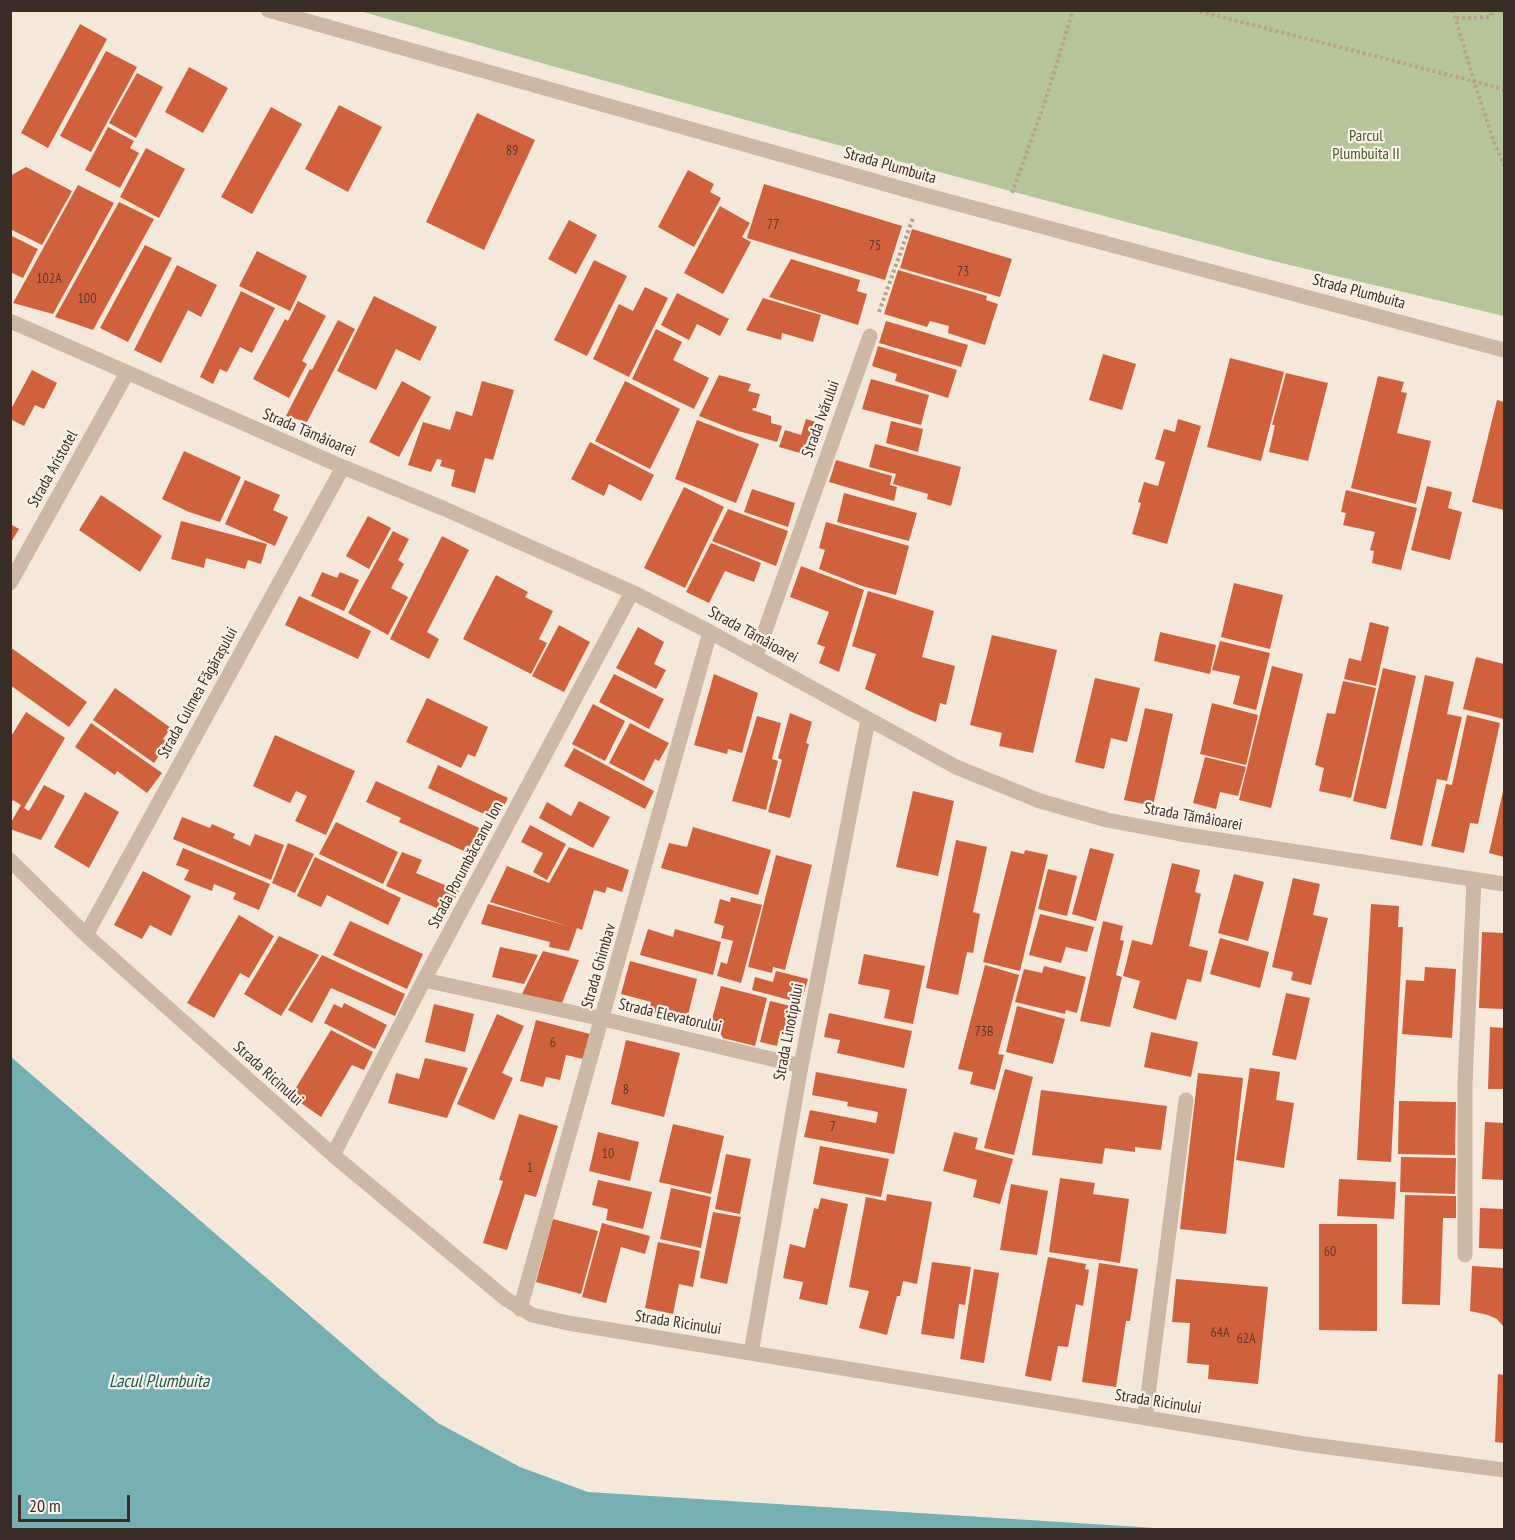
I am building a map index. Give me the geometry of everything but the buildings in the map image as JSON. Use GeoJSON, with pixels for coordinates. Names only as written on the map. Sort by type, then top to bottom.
{"type":"FeatureCollection","features":[{"type":"Feature","properties":{"kind":"street","name":"Strada Plumbuita"},"geometry":{"type":"LineString","coordinates":[[268,10],[921,194],[1504,350]]}},
{"type":"Feature","properties":{"kind":"street","name":"Strada Tămâioarei"},"geometry":{"type":"LineString","coordinates":[[10,321],[632,592],[756,656],[956,767],[1040,801],[1107,820],[1181,834],[1504,884]]}},
{"type":"Feature","properties":{"kind":"street","name":"Strada Ivărului"},"geometry":{"type":"LineString","coordinates":[[756,656],[870,336]]}},
{"type":"Feature","properties":{"kind":"street","name":"Strada Aristotel"},"geometry":{"type":"LineString","coordinates":[[10,583],[127,373]]}},
{"type":"Feature","properties":{"kind":"street","name":"Strada Culmea Făgărașului"},"geometry":{"type":"LineString","coordinates":[[86,936],[343,467]]}},
{"type":"Feature","properties":{"kind":"street","name":"Strada Porumbăceanu Ion"},"geometry":{"type":"LineString","coordinates":[[333,1155],[632,592]]}},
{"type":"Feature","properties":{"kind":"street","name":"Strada Ghimbav"},"geometry":{"type":"LineString","coordinates":[[520,1309],[710,632]]}},
{"type":"Feature","properties":{"kind":"street","name":"Strada Linotipului"},"geometry":{"type":"LineString","coordinates":[[751,1353],[801,1066],[868,720]]}},
{"type":"Feature","properties":{"kind":"street","name":"Strada Ricinului"},"geometry":{"type":"LineString","coordinates":[[10,860],[86,936],[333,1155],[506,1299],[532,1315],[568,1323],[1305,1444],[1504,1470]]}},
{"type":"Feature","properties":{"kind":"street"},"geometry":{"type":"LineString","coordinates":[[1465,1255],[1465,1083],[1474,879]]}},
{"type":"Feature","properties":{"kind":"street","name":"Strada Elevatorului"},"geometry":{"type":"LineString","coordinates":[[424,980],[801,1066]]}},
{"type":"Feature","properties":{"kind":"street"},"geometry":{"type":"LineString","coordinates":[[1145,1418],[1186,1100]]}},
{"type":"Feature","properties":{"kind":"path"},"geometry":{"type":"LineString","coordinates":[[1004,216],[1044,105],[1073,10]]}},
{"type":"Feature","properties":{"kind":"path"},"geometry":{"type":"LineString","coordinates":[[1194,10],[1504,89]]}},
{"type":"Feature","properties":{"kind":"path"},"geometry":{"type":"LineString","coordinates":[[1453,10],[1494,142],[1504,165]]}},
{"type":"Feature","properties":{"kind":"path"},"geometry":{"type":"LineString","coordinates":[[1456,18],[1490,17],[1493,10]]}},
{"type":"Feature","properties":{"kind":"path"},"geometry":{"type":"LineString","coordinates":[[870,336],[921,194]]}},
{"type":"Feature","properties":{"kind":"green space","name":"Parcul Plumbuita II"},"geometry":{"type":"Polygon","coordinates":[[[360,11],[1504,11],[1504,316],[1269,260],[782,130],[360,11]]]}},
{"type":"Feature","properties":{"kind":"water","name":"Lacul Plumbuita"},"geometry":{"type":"Polygon","coordinates":[[[10,1056],[381,1377],[438,1423],[520,1467],[588,1492],[1171,1529],[11,1529],[10,1056]]]}}]}
